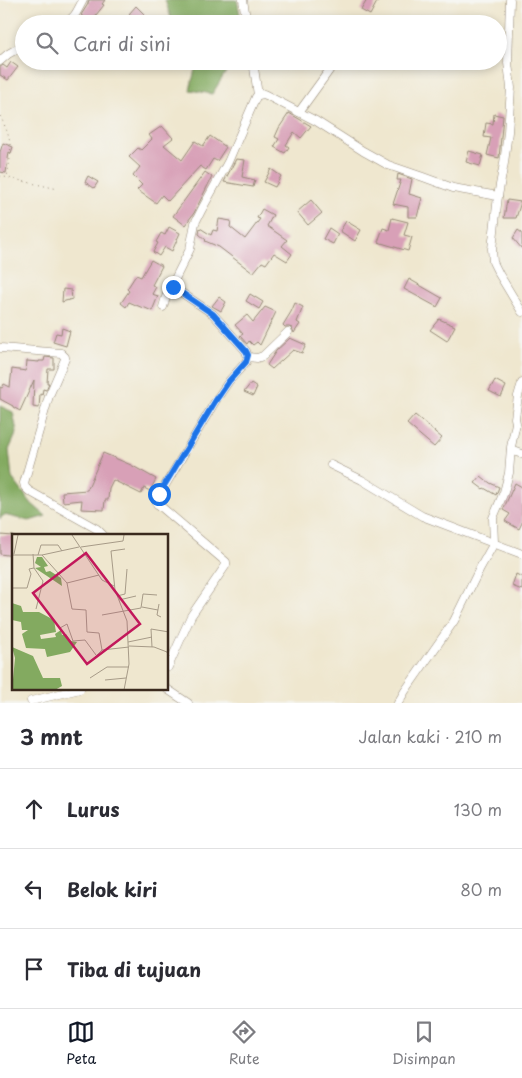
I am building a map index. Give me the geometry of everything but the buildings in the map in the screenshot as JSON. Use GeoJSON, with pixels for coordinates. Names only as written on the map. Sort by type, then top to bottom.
{"type":"FeatureCollection","features":[{"type":"Feature","properties":{"kind":"street"},"geometry":{"type":"LineString","coordinates":[[76,15],[83,0]]}},
{"type":"Feature","properties":{"kind":"street"},"geometry":{"type":"LineString","coordinates":[[243,0],[246,15]]}},
{"type":"Feature","properties":{"kind":"street"},"geometry":{"type":"LineString","coordinates":[[510,0],[508,63],[511,88],[504,162],[492,249],[493,262],[522,312]]}},
{"type":"Feature","properties":{"kind":"street"},"geometry":{"type":"LineString","coordinates":[[0,60],[15,50]]}},
{"type":"Feature","properties":{"kind":"street"},"geometry":{"type":"LineString","coordinates":[[163,308],[172,284],[190,249],[195,223],[228,162],[258,95],[254,70]]}},
{"type":"Feature","properties":{"kind":"street"},"geometry":{"type":"LineString","coordinates":[[299,112],[329,70]]}},
{"type":"Feature","properties":{"kind":"street"},"geometry":{"type":"LineString","coordinates":[[258,95],[264,94],[299,112],[363,152],[388,165],[453,188],[498,196]]}},
{"type":"Feature","properties":{"kind":"street"},"geometry":{"type":"LineString","coordinates":[[169,665],[190,616],[213,586],[226,562],[158,504],[157,499],[216,400],[248,357],[246,351],[213,314],[176,289],[172,284]]}},
{"type":"Feature","properties":{"kind":"street"},"geometry":{"type":"LineString","coordinates":[[248,357],[257,358],[262,356],[288,332]]}},
{"type":"Feature","properties":{"kind":"street"},"geometry":{"type":"LineString","coordinates":[[1,348],[61,353],[65,357],[49,396],[24,487],[98,529],[102,534]]}},
{"type":"Feature","properties":{"kind":"street"},"geometry":{"type":"LineString","coordinates":[[398,703],[454,621],[494,543],[493,518],[504,492],[509,473],[516,423],[519,420],[518,396],[522,383]]}},
{"type":"Feature","properties":{"kind":"street"},"geometry":{"type":"LineString","coordinates":[[511,450],[522,454]]}},
{"type":"Feature","properties":{"kind":"street"},"geometry":{"type":"LineString","coordinates":[[331,465],[362,480],[422,516],[522,554]]}},
{"type":"Feature","properties":{"kind":"street"},"geometry":{"type":"LineString","coordinates":[[31,701],[76,690]]}},
{"type":"Feature","properties":{"kind":"street"},"geometry":{"type":"LineString","coordinates":[[168,690],[188,703]]}},
{"type":"Feature","properties":{"kind":"path"},"geometry":{"type":"LineString","coordinates":[[0,116],[10,139],[11,153],[7,177]]}},
{"type":"Feature","properties":{"kind":"path"},"geometry":{"type":"LineString","coordinates":[[0,176],[58,189]]}},
{"type":"Feature","properties":{"kind":"green space"},"geometry":{"type":"Polygon","coordinates":[[[165,0],[237,0],[240,15],[170,15],[165,0]]]}},
{"type":"Feature","properties":{"kind":"green space"},"geometry":{"type":"Polygon","coordinates":[[[195,70],[227,70],[212,94],[190,90],[195,70]]]}},
{"type":"Feature","properties":{"kind":"green space"},"geometry":{"type":"Polygon","coordinates":[[[0,406],[13,412],[17,432],[9,450],[12,478],[32,504],[46,516],[29,521],[4,515],[0,519],[0,406]]]}},
{"type":"Feature","properties":{"kind":"route"},"geometry":{"type":"LineString","coordinates":[[159,494],[216,400],[229,381],[246,362],[248,355],[213,314],[173,287]]}}]}
